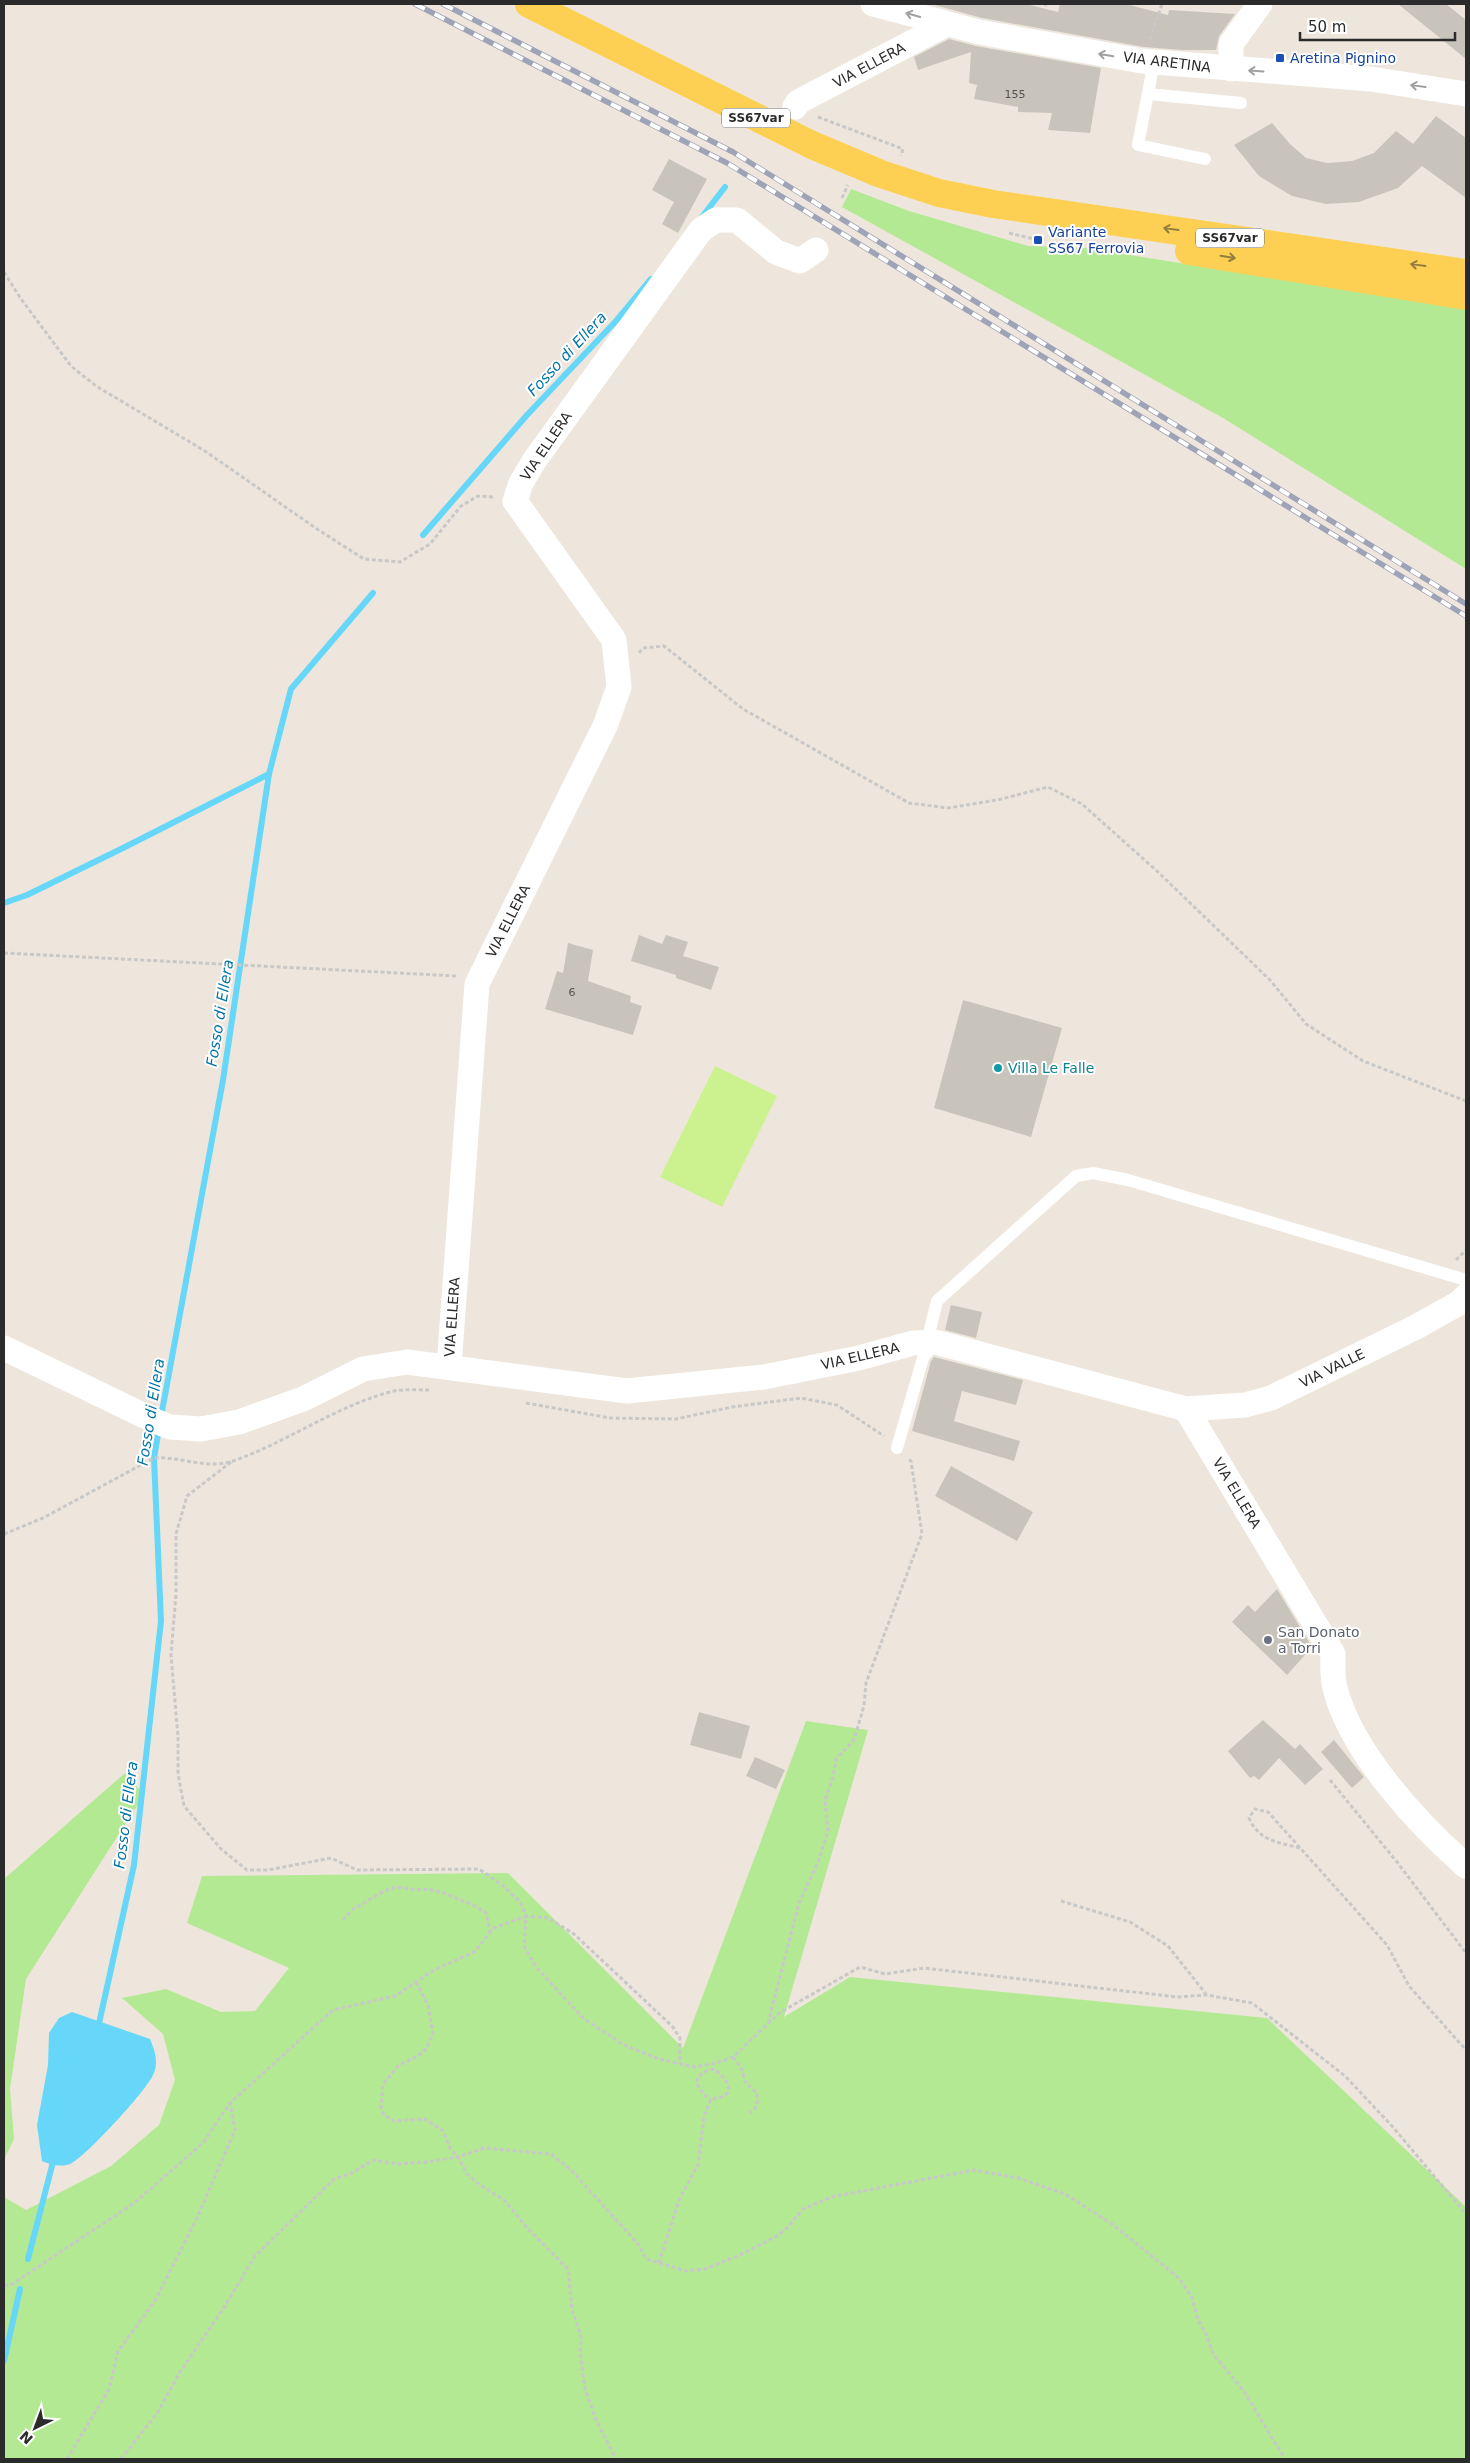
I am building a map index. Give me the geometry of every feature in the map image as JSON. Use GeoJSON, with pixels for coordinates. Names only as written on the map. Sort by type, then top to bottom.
{"type":"FeatureCollection","features":[{"type":"Feature","properties":{"kind":"main road","name":"SS67var"},"geometry":{"type":"LineString","coordinates":[[529,4],[821,148],[881,174],[930,190],[993,204],[1096,235],[1466,296]]}},
{"type":"Feature","properties":{"kind":"main road","name":"SS67var"},"geometry":{"type":"LineString","coordinates":[[993,204],[1466,273]]}},
{"type":"Feature","properties":{"kind":"street","name":"VIA ARETINA"},"geometry":{"type":"LineString","coordinates":[[872,4],[945,25],[1148,62],[1371,79],[1466,94]]}},
{"type":"Feature","properties":{"kind":"street"},"geometry":{"type":"LineString","coordinates":[[1231,69],[1231,44],[1260,4]]}},
{"type":"Feature","properties":{"kind":"street","name":"VIA ELLERA"},"geometry":{"type":"LineString","coordinates":[[794,107],[798,102],[945,25]]}},
{"type":"Feature","properties":{"kind":"street","name":"VIA ELLERA"},"geometry":{"type":"LineString","coordinates":[[816,250],[800,261],[788,258],[776,252],[737,220],[716,220],[701,230],[534,461],[521,484],[515,501],[614,640],[619,687],[605,726],[476,984],[449,1366],[627,1392],[764,1377],[860,1358],[913,1343],[931,1342],[1186,1409],[1333,1654],[1335,1687],[1350,1727],[1390,1788],[1433,1838],[1466,1866]]}},
{"type":"Feature","properties":{"kind":"street","name":"VIA VALLE"},"geometry":{"type":"LineString","coordinates":[[1186,1409],[1245,1405],[1271,1398],[1416,1328],[1459,1303],[1466,1296]]}},
{"type":"Feature","properties":{"kind":"street"},"geometry":{"type":"LineString","coordinates":[[4,1348],[162,1424],[201,1429],[239,1422],[303,1399],[362,1369],[406,1362],[449,1366]]}},
{"type":"Feature","properties":{"kind":"lane"},"geometry":{"type":"LineString","coordinates":[[1148,62],[1148,94],[1138,145],[1205,159]]}},
{"type":"Feature","properties":{"kind":"lane"},"geometry":{"type":"LineString","coordinates":[[1148,94],[1241,103]]}},
{"type":"Feature","properties":{"kind":"lane"},"geometry":{"type":"LineString","coordinates":[[896,1448],[923,1358],[931,1342],[937,1301],[1076,1176],[1093,1172],[1128,1180],[1466,1280]]}},
{"type":"Feature","properties":{"kind":"path"},"geometry":{"type":"LineString","coordinates":[[1148,62],[1162,4]]}},
{"type":"Feature","properties":{"kind":"path"},"geometry":{"type":"LineString","coordinates":[[838,125],[903,149],[901,156]]}},
{"type":"Feature","properties":{"kind":"path"},"geometry":{"type":"LineString","coordinates":[[842,198],[849,184]]}},
{"type":"Feature","properties":{"kind":"path"},"geometry":{"type":"LineString","coordinates":[[4,272],[21,299],[72,366],[96,386],[205,451],[317,529],[364,559],[400,562],[430,544],[461,506],[478,496],[515,501]]}},
{"type":"Feature","properties":{"kind":"path"},"geometry":{"type":"LineString","coordinates":[[618,675],[643,648],[664,646],[743,709],[909,803],[948,808],[997,800],[1048,787],[1082,804],[1158,872],[1270,980],[1306,1024],[1363,1060],[1466,1101]]}},
{"type":"Feature","properties":{"kind":"path"},"geometry":{"type":"LineString","coordinates":[[4,953],[480,977]]}},
{"type":"Feature","properties":{"kind":"path"},"geometry":{"type":"LineString","coordinates":[[4,1534],[43,1518],[154,1458],[167,1457],[210,1466],[232,1461],[350,1407],[377,1397],[395,1391],[434,1389]]}},
{"type":"Feature","properties":{"kind":"path"},"geometry":{"type":"LineString","coordinates":[[522,1402],[610,1418],[676,1419],[732,1407],[802,1398],[837,1404],[880,1432],[911,1461],[922,1534],[866,1683],[864,1706],[854,1740],[836,1759],[833,1777],[825,1800],[828,1830],[818,1862],[799,1903],[768,2025]]}},
{"type":"Feature","properties":{"kind":"path"},"geometry":{"type":"LineString","coordinates":[[232,1461],[187,1496],[176,1534],[176,1594],[171,1655],[178,1737],[178,1774],[184,1806],[221,1849],[247,1870],[268,1870],[331,1858],[357,1870],[479,1869],[502,1885],[520,1902],[526,1916],[524,1946],[536,1967],[584,2019],[624,2044],[659,2059],[694,2067],[716,2063],[733,2056],[779,2013],[860,1967],[885,1974],[924,1968],[1177,1996],[1207,1995],[1252,2003],[1345,2076],[1392,2126],[1466,2214]]}},
{"type":"Feature","properties":{"kind":"path"},"geometry":{"type":"LineString","coordinates":[[1330,1780],[1398,1862],[1466,1953]]}},
{"type":"Feature","properties":{"kind":"path"},"geometry":{"type":"LineString","coordinates":[[1300,1848],[1265,1839],[1253,1829],[1249,1818],[1255,1809],[1268,1812],[1387,1945],[1409,1986],[1466,2050]]}},
{"type":"Feature","properties":{"kind":"path"},"geometry":{"type":"LineString","coordinates":[[343,1920],[352,1910],[384,1891],[396,1887],[416,1890],[428,1889],[465,1901],[486,1913],[490,1933]]}},
{"type":"Feature","properties":{"kind":"path"},"geometry":{"type":"LineString","coordinates":[[1061,1901],[1130,1922],[1168,1946],[1207,1995]]}},
{"type":"Feature","properties":{"kind":"path"},"geometry":{"type":"LineString","coordinates":[[4,2286],[12,2284],[133,2204],[203,2143],[230,2103],[333,2010],[395,1996],[434,1970],[474,1952],[494,1928],[526,1916],[548,1918],[574,1934],[672,2026],[680,2038],[680,2064]]}},
{"type":"Feature","properties":{"kind":"path"},"geometry":{"type":"LineString","coordinates":[[416,1982],[428,2005],[433,2034],[426,2049],[418,2056],[399,2065],[383,2084],[381,2107],[384,2115],[394,2121],[425,2119],[443,2131],[450,2148],[468,2174],[480,2186],[504,2200],[530,2231],[568,2269],[572,2310],[581,2336],[580,2353],[585,2389],[596,2420],[616,2459]]}},
{"type":"Feature","properties":{"kind":"path"},"geometry":{"type":"LineString","coordinates":[[733,2056],[743,2071],[745,2082],[756,2093],[757,2106],[750,2113]]}},
{"type":"Feature","properties":{"kind":"path"},"geometry":{"type":"LineString","coordinates":[[714,2069],[716,2063]]}},
{"type":"Feature","properties":{"kind":"path"},"geometry":{"type":"LineString","coordinates":[[714,2069],[728,2084],[729,2090],[719,2098],[710,2099],[704,2095],[696,2083],[698,2077],[704,2071],[714,2069]]}},
{"type":"Feature","properties":{"kind":"path"},"geometry":{"type":"LineString","coordinates":[[658,2264],[679,2200],[698,2165],[704,2116],[710,2099]]}},
{"type":"Feature","properties":{"kind":"path"},"geometry":{"type":"LineString","coordinates":[[67,2459],[109,2389],[118,2351],[156,2300],[197,2218],[235,2130],[230,2103]]}},
{"type":"Feature","properties":{"kind":"path"},"geometry":{"type":"LineString","coordinates":[[120,2459],[158,2412],[180,2372],[223,2309],[255,2256],[334,2179],[352,2173],[373,2160],[398,2164],[458,2157],[484,2148],[551,2154],[570,2170],[639,2245],[646,2258],[658,2264],[686,2271],[705,2269],[719,2264],[777,2236],[804,2209],[831,2197],[974,2170],[1018,2178],[1065,2194],[1112,2224],[1179,2278],[1192,2298],[1198,2320],[1213,2354],[1243,2390],[1285,2459]]}},
{"type":"Feature","properties":{"kind":"green space"},"geometry":{"type":"Polygon","coordinates":[[[851,189],[909,211],[1028,246],[1085,248],[1466,308],[1466,569],[1223,418],[842,207],[851,189]]]}},
{"type":"Feature","properties":{"kind":"green space"},"geometry":{"type":"Polygon","coordinates":[[[715,1066],[777,1096],[722,1207],[660,1177],[715,1066]]]}},
{"type":"Feature","properties":{"kind":"green space"},"geometry":{"type":"Polygon","coordinates":[[[806,1721],[868,1730],[784,2017],[850,1977],[1267,2018],[1466,2207],[1466,2459],[4,2459],[4,2197],[26,2210],[111,2166],[159,2125],[175,2080],[163,2034],[122,1998],[166,1989],[221,2012],[255,2011],[289,1968],[187,1923],[202,1876],[508,1873],[683,2048],[806,1721]]]}},
{"type":"Feature","properties":{"kind":"green space"},"geometry":{"type":"Polygon","coordinates":[[[125,1773],[144,1795],[26,1979],[10,2089],[14,2139],[4,2160],[4,1879],[125,1773]]]}},
{"type":"Feature","properties":{"kind":"water"},"geometry":{"type":"Polygon","coordinates":[[[72,2012],[150,2039],[155,2052],[156,2066],[153,2075],[140,2094],[80,2158],[72,2163],[57,2165],[42,2161],[37,2125],[48,2065],[49,2033],[59,2018],[72,2012]]]}},
{"type":"Feature","properties":{"kind":"building"},"geometry":{"type":"Polygon","coordinates":[[[931,4],[1026,4],[1058,12],[1060,4],[1126,4],[1168,15],[1169,10],[1235,14],[1219,36],[1216,50],[1182,50],[1144,47],[982,18],[931,4]]]}},
{"type":"Feature","properties":{"kind":"building"},"geometry":{"type":"Polygon","coordinates":[[[1398,4],[1446,4],[1466,20],[1466,59],[1398,4]]]}},
{"type":"Feature","properties":{"kind":"building"},"geometry":{"type":"Polygon","coordinates":[[[949,39],[976,46],[1101,68],[1090,133],[1048,130],[1052,113],[1018,112],[1018,107],[974,99],[977,85],[969,83],[971,52],[918,70],[914,57],[949,39]]]}},
{"type":"Feature","properties":{"kind":"building"},"geometry":{"type":"Polygon","coordinates":[[[1436,116],[1466,138],[1466,198],[1422,166],[1398,188],[1359,202],[1326,204],[1292,196],[1259,176],[1234,145],[1272,123],[1290,144],[1306,158],[1327,163],[1352,161],[1374,153],[1396,131],[1413,144],[1436,116]]]}},
{"type":"Feature","properties":{"kind":"building"},"geometry":{"type":"Polygon","coordinates":[[[669,159],[707,179],[678,233],[662,224],[674,202],[652,190],[669,159]]]}},
{"type":"Feature","properties":{"kind":"building"},"geometry":{"type":"Polygon","coordinates":[[[639,935],[662,944],[666,935],[688,942],[683,956],[719,967],[711,990],[676,978],[676,975],[631,961],[639,935]]]}},
{"type":"Feature","properties":{"kind":"building"},"geometry":{"type":"Polygon","coordinates":[[[568,943],[593,950],[588,981],[631,996],[630,1002],[642,1006],[633,1035],[545,1009],[557,971],[563,973],[568,943]]]}},
{"type":"Feature","properties":{"kind":"building","name":"Villa Le Falle"},"geometry":{"type":"Polygon","coordinates":[[[963,1000],[1062,1028],[1031,1137],[934,1108],[963,1000]]]}},
{"type":"Feature","properties":{"kind":"building"},"geometry":{"type":"Polygon","coordinates":[[[951,1305],[982,1312],[976,1338],[945,1330],[951,1305]]]}},
{"type":"Feature","properties":{"kind":"building"},"geometry":{"type":"Polygon","coordinates":[[[934,1357],[1023,1380],[1016,1405],[962,1391],[954,1421],[1020,1441],[1014,1461],[912,1431],[931,1361],[934,1357]]]}},
{"type":"Feature","properties":{"kind":"building"},"geometry":{"type":"Polygon","coordinates":[[[951,1466],[1033,1512],[1017,1541],[935,1496],[951,1466]]]}},
{"type":"Feature","properties":{"kind":"building"},"geometry":{"type":"Polygon","coordinates":[[[1277,1589],[1312,1647],[1287,1675],[1232,1622],[1248,1605],[1255,1612],[1277,1589]]]}},
{"type":"Feature","properties":{"kind":"building"},"geometry":{"type":"Polygon","coordinates":[[[699,1712],[750,1726],[741,1759],[690,1745],[699,1712]]]}},
{"type":"Feature","properties":{"kind":"building"},"geometry":{"type":"Polygon","coordinates":[[[1263,1720],[1295,1749],[1300,1744],[1323,1769],[1305,1785],[1279,1758],[1259,1780],[1254,1776],[1250,1778],[1228,1751],[1263,1720]]]}},
{"type":"Feature","properties":{"kind":"building"},"geometry":{"type":"Polygon","coordinates":[[[1334,1740],[1364,1777],[1352,1788],[1321,1752],[1334,1740]]]}},
{"type":"Feature","properties":{"kind":"building"},"geometry":{"type":"Polygon","coordinates":[[[755,1757],[785,1770],[776,1789],[746,1776],[755,1757]]]}},
{"type":"Feature","properties":{"kind":"waterway","name":"Fosso di Ellera"},"geometry":{"type":"LineString","coordinates":[[702,217],[725,187]]}},
{"type":"Feature","properties":{"kind":"waterway","name":"Fosso di Ellera"},"geometry":{"type":"LineString","coordinates":[[423,535],[527,415],[616,321],[651,279]]}},
{"type":"Feature","properties":{"kind":"waterway","name":"Fosso di Ellera"},"geometry":{"type":"LineString","coordinates":[[161,1417],[223,1080],[269,774],[291,689],[373,593]]}},
{"type":"Feature","properties":{"kind":"waterway"},"geometry":{"type":"LineString","coordinates":[[4,903],[27,895],[269,774]]}},
{"type":"Feature","properties":{"kind":"waterway","name":"Fosso di Ellera"},"geometry":{"type":"LineString","coordinates":[[98,2028],[134,1865],[161,1621],[154,1458],[159,1429]]}},
{"type":"Feature","properties":{"kind":"waterway","name":"Fosso di Ellera"},"geometry":{"type":"LineString","coordinates":[[28,2259],[54,2158]]}},
{"type":"Feature","properties":{"kind":"waterway","name":"Fosso di Ellera"},"geometry":{"type":"LineString","coordinates":[[4,2361],[20,2289]]}},
{"type":"Feature","properties":{"kind":"railway"},"geometry":{"type":"LineString","coordinates":[[415,4],[727,163],[1466,616]]}},
{"type":"Feature","properties":{"kind":"railway"},"geometry":{"type":"LineString","coordinates":[[443,4],[733,152],[1466,604]]}},
{"type":"Feature","properties":{"kind":"place","name":"Aretina Pignino"},"geometry":{"type":"Point","coordinates":[1280,58]}},
{"type":"Feature","properties":{"kind":"place","name":"Variante SS67 Ferrovia"},"geometry":{"type":"Point","coordinates":[1038,240]}},
{"type":"Feature","properties":{"kind":"place","name":"Villa Le Falle"},"geometry":{"type":"Point","coordinates":[998,1068]}},
{"type":"Feature","properties":{"kind":"place","name":"San Donato a Torri"},"geometry":{"type":"Point","coordinates":[1268,1640]}}]}
